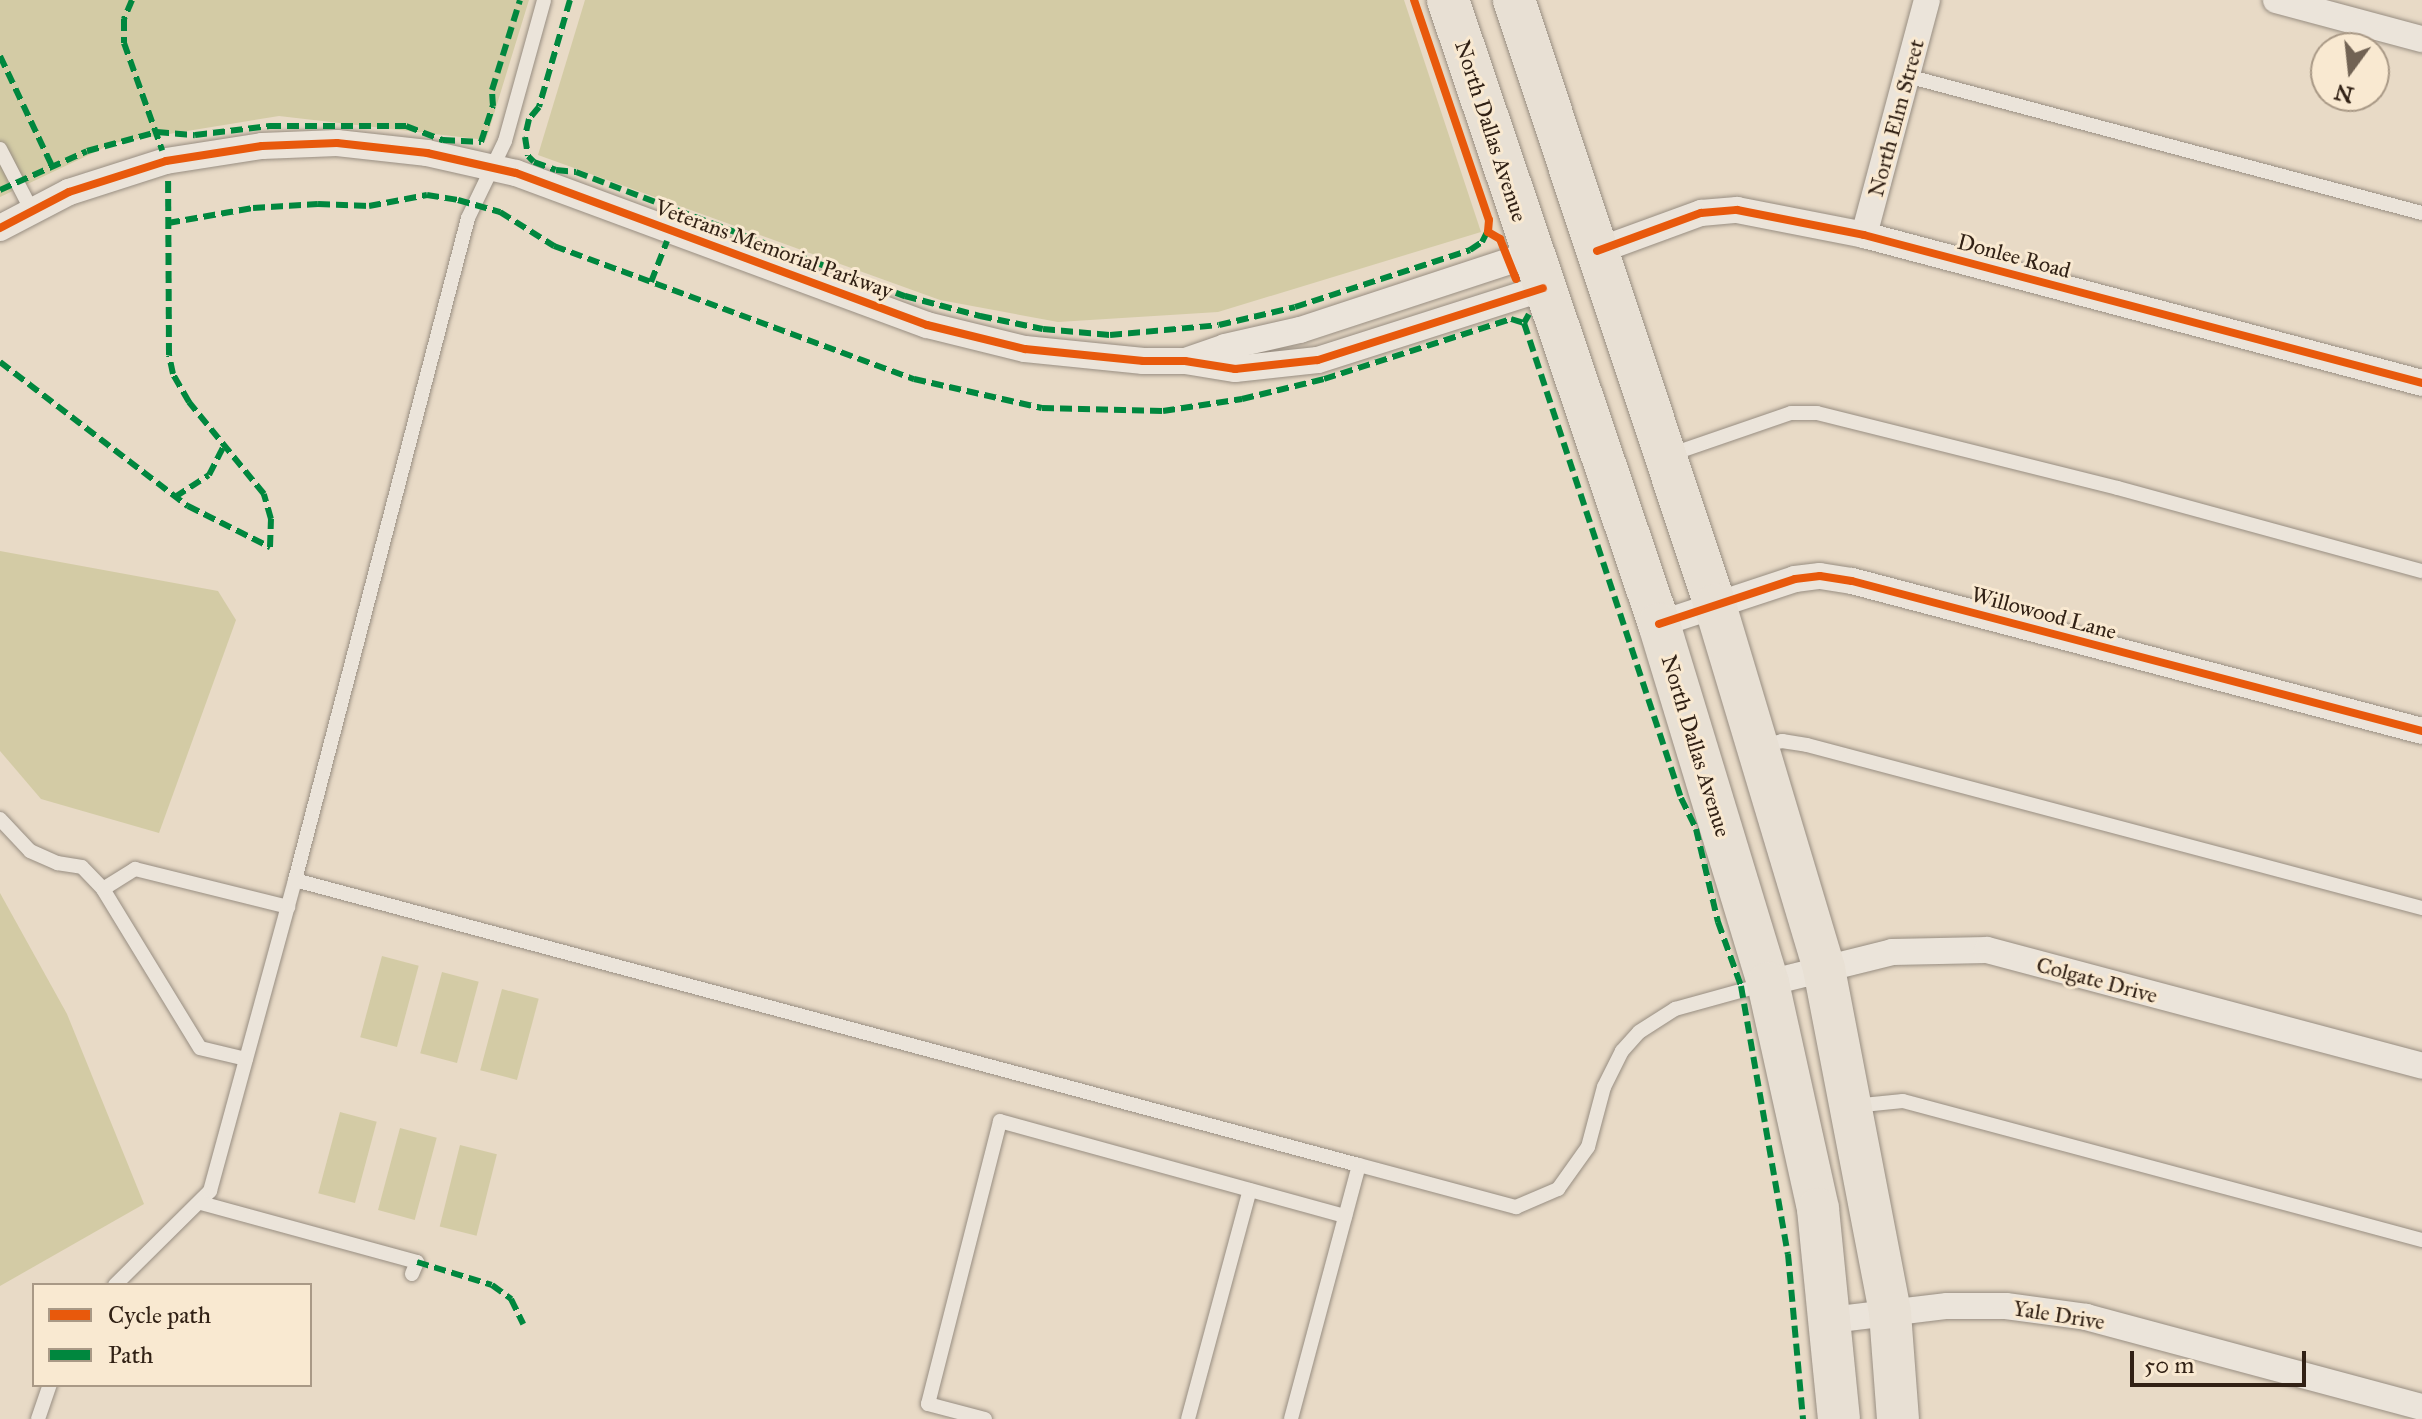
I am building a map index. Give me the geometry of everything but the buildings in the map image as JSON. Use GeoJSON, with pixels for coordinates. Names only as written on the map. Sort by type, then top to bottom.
{"type":"FeatureCollection","features":[{"type":"Feature","properties":{"kind":"main road","name":"North Dallas Avenue"},"geometry":{"type":"LineString","coordinates":[[1448,0],[1537,271],[1659,624],[1768,983],[1818,1209],[1839,1419]]}},
{"type":"Feature","properties":{"kind":"main road"},"geometry":{"type":"LineString","coordinates":[[1514,0],[1715,605],[1824,969],[1890,1313],[1898,1419]]}},
{"type":"Feature","properties":{"kind":"main road"},"geometry":{"type":"LineString","coordinates":[[1537,271],[1597,251]]}},
{"type":"Feature","properties":{"kind":"street","name":"North Elm Street"},"geometry":{"type":"LineString","coordinates":[[1864,235],[1927,0]]}},
{"type":"Feature","properties":{"kind":"street"},"geometry":{"type":"LineString","coordinates":[[2276,0],[2422,39]]}},
{"type":"Feature","properties":{"kind":"street","name":"Veterans Memorial Parkway"},"geometry":{"type":"LineString","coordinates":[[0,228],[31,209],[69,192],[166,161],[262,146],[370,145],[491,167],[527,177],[927,325],[1025,349],[1143,361],[1185,361],[1235,369],[1318,360],[1537,271]]}},
{"type":"Feature","properties":{"kind":"street","name":"Donlee Road"},"geometry":{"type":"LineString","coordinates":[[1597,251],[1701,213],[1737,210],[1864,235],[2422,383]]}},
{"type":"Feature","properties":{"kind":"street","name":"Veterans Memorial Parkway"},"geometry":{"type":"LineString","coordinates":[[1185,361],[1225,347],[1537,271]]}},
{"type":"Feature","properties":{"kind":"street","name":"Willowood Lane"},"geometry":{"type":"LineString","coordinates":[[1659,624],[1795,579],[1820,576],[1852,581],[2422,731]]}},
{"type":"Feature","properties":{"kind":"street","name":"Colgate Drive"},"geometry":{"type":"LineString","coordinates":[[1768,983],[1892,952],[1987,950],[2422,1066]]}},
{"type":"Feature","properties":{"kind":"street","name":"Yale Drive"},"geometry":{"type":"LineString","coordinates":[[1831,1320],[1947,1306],[2006,1306],[2086,1317],[2422,1407]]}},
{"type":"Feature","properties":{"kind":"lane"},"geometry":{"type":"LineString","coordinates":[[117,1283],[186,1213],[201,1203],[213,1182],[468,218],[505,141],[544,0]]}},
{"type":"Feature","properties":{"kind":"lane"},"geometry":{"type":"LineString","coordinates":[[1907,76],[2422,213]]}},
{"type":"Feature","properties":{"kind":"lane"},"geometry":{"type":"LineString","coordinates":[[0,149],[31,209]]}},
{"type":"Feature","properties":{"kind":"lane"},"geometry":{"type":"LineString","coordinates":[[1665,456],[1791,413],[1817,413],[2118,488],[2422,571]]}},
{"type":"Feature","properties":{"kind":"lane"},"geometry":{"type":"LineString","coordinates":[[1757,747],[1782,741],[1807,745],[2422,908]]}},
{"type":"Feature","properties":{"kind":"lane"},"geometry":{"type":"LineString","coordinates":[[0,819],[30,851],[57,863],[82,867],[103,889],[200,1048],[246,1059]]}},
{"type":"Feature","properties":{"kind":"lane"},"geometry":{"type":"LineString","coordinates":[[103,889],[135,869],[288,907]]}},
{"type":"Feature","properties":{"kind":"lane"},"geometry":{"type":"LineString","coordinates":[[295,880],[1516,1207],[1558,1189],[1588,1147],[1604,1087],[1622,1051],[1639,1032],[1675,1009],[1768,983]]}},
{"type":"Feature","properties":{"kind":"lane"},"geometry":{"type":"LineString","coordinates":[[1851,1106],[1903,1101],[2422,1240]]}},
{"type":"Feature","properties":{"kind":"lane"},"geometry":{"type":"LineString","coordinates":[[936,1419],[928,1404],[1000,1121],[1345,1216]]}},
{"type":"Feature","properties":{"kind":"lane"},"geometry":{"type":"LineString","coordinates":[[1291,1419],[1359,1165]]}},
{"type":"Feature","properties":{"kind":"lane"},"geometry":{"type":"LineString","coordinates":[[1188,1419],[1250,1190]]}},
{"type":"Feature","properties":{"kind":"lane"},"geometry":{"type":"LineString","coordinates":[[201,1203],[264,1228],[338,1248],[417,1262],[412,1274]]}},
{"type":"Feature","properties":{"kind":"lane"},"geometry":{"type":"LineString","coordinates":[[38,1419],[49,1387]]}},
{"type":"Feature","properties":{"kind":"lane"},"geometry":{"type":"LineString","coordinates":[[928,1404],[985,1419]]}},
{"type":"Feature","properties":{"kind":"shaded area"},"geometry":{"type":"Polygon","coordinates":[[[0,0],[529,0],[486,140],[279,116],[114,143],[0,197],[0,0]]]}},
{"type":"Feature","properties":{"kind":"shaded area"},"geometry":{"type":"Polygon","coordinates":[[[585,0],[1404,0],[1481,232],[1218,312],[1058,322],[940,300],[538,155],[585,0]]]}},
{"type":"Feature","properties":{"kind":"shaded area"},"geometry":{"type":"Polygon","coordinates":[[[0,551],[218,591],[236,620],[159,833],[41,799],[0,751],[0,551]]]}},
{"type":"Feature","properties":{"kind":"shaded area"},"geometry":{"type":"Polygon","coordinates":[[[0,893],[67,1014],[144,1204],[0,1286],[0,893]]]}},
{"type":"Feature","properties":{"kind":"shaded area"},"geometry":{"type":"Polygon","coordinates":[[[382,956],[419,966],[397,1047],[360,1037],[382,956]]]}},
{"type":"Feature","properties":{"kind":"shaded area"},"geometry":{"type":"Polygon","coordinates":[[[442,972],[479,982],[457,1063],[420,1053],[442,972]]]}},
{"type":"Feature","properties":{"kind":"shaded area"},"geometry":{"type":"Polygon","coordinates":[[[502,989],[539,999],[517,1080],[480,1070],[502,989]]]}},
{"type":"Feature","properties":{"kind":"shaded area"},"geometry":{"type":"Polygon","coordinates":[[[340,1112],[377,1122],[355,1203],[318,1193],[340,1112]]]}},
{"type":"Feature","properties":{"kind":"shaded area"},"geometry":{"type":"Polygon","coordinates":[[[400,1128],[437,1138],[415,1220],[378,1210],[400,1128]]]}},
{"type":"Feature","properties":{"kind":"shaded area"},"geometry":{"type":"Polygon","coordinates":[[[460,1145],[497,1154],[477,1236],[440,1227],[460,1145]]]}},
{"type":"Feature","properties":{"kind":"marked path"},"geometry":{"type":"LineString","coordinates":[[132,0],[124,19],[124,43],[162,150]]}},
{"type":"Feature","properties":{"kind":"marked path"},"geometry":{"type":"LineString","coordinates":[[0,190],[87,151],[157,132],[195,135],[269,126],[406,126],[443,140],[481,142],[493,106],[492,90],[520,0]]}},
{"type":"Feature","properties":{"kind":"marked path"},"geometry":{"type":"LineString","coordinates":[[570,0],[539,107],[529,119],[525,137],[528,156],[534,162],[556,170],[576,172],[905,296],[980,316],[1043,329],[1110,335],[1219,325],[1295,307],[1470,250],[1482,242],[1489,228]]}},
{"type":"Feature","properties":{"kind":"marked path"},"geometry":{"type":"LineString","coordinates":[[0,56],[52,166]]}},
{"type":"Feature","properties":{"kind":"marked path"},"geometry":{"type":"LineString","coordinates":[[0,362],[188,506],[270,547],[271,519],[264,494],[189,402],[173,374],[169,355],[168,175]]}},
{"type":"Feature","properties":{"kind":"marked path"},"geometry":{"type":"LineString","coordinates":[[168,223],[253,208],[318,204],[369,206],[427,195],[458,200],[500,212],[554,246],[914,379],[1042,408],[1163,411],[1242,399],[1324,379],[1511,319],[1524,323],[1529,314]]}},
{"type":"Feature","properties":{"kind":"marked path"},"geometry":{"type":"LineString","coordinates":[[651,282],[667,241]]}},
{"type":"Feature","properties":{"kind":"marked path"},"geometry":{"type":"LineString","coordinates":[[1524,323],[1681,798],[1696,829],[1718,922],[1741,986],[1788,1254],[1803,1419]]}},
{"type":"Feature","properties":{"kind":"marked path"},"geometry":{"type":"LineString","coordinates":[[175,497],[209,475],[224,445]]}},
{"type":"Feature","properties":{"kind":"marked path"},"geometry":{"type":"LineString","coordinates":[[417,1262],[492,1285],[511,1299],[523,1324]]}},
{"type":"Feature","properties":{"kind":"cycle path"},"geometry":{"type":"LineString","coordinates":[[1414,0],[1489,220],[1488,232],[1500,239],[1516,279]]}},
{"type":"Feature","properties":{"kind":"cycle path"},"geometry":{"type":"LineString","coordinates":[[0,228],[69,192],[166,161],[262,146],[337,143],[427,153],[516,173],[927,325],[1025,349],[1143,361],[1185,361],[1235,369],[1318,360],[1543,288]]}},
{"type":"Feature","properties":{"kind":"cycle path"},"geometry":{"type":"LineString","coordinates":[[1597,251],[1701,213],[1737,210],[1864,235],[2422,383]]}},
{"type":"Feature","properties":{"kind":"cycle path"},"geometry":{"type":"LineString","coordinates":[[1659,624],[1795,579],[1820,576],[1852,581],[2422,731]]}}]}
